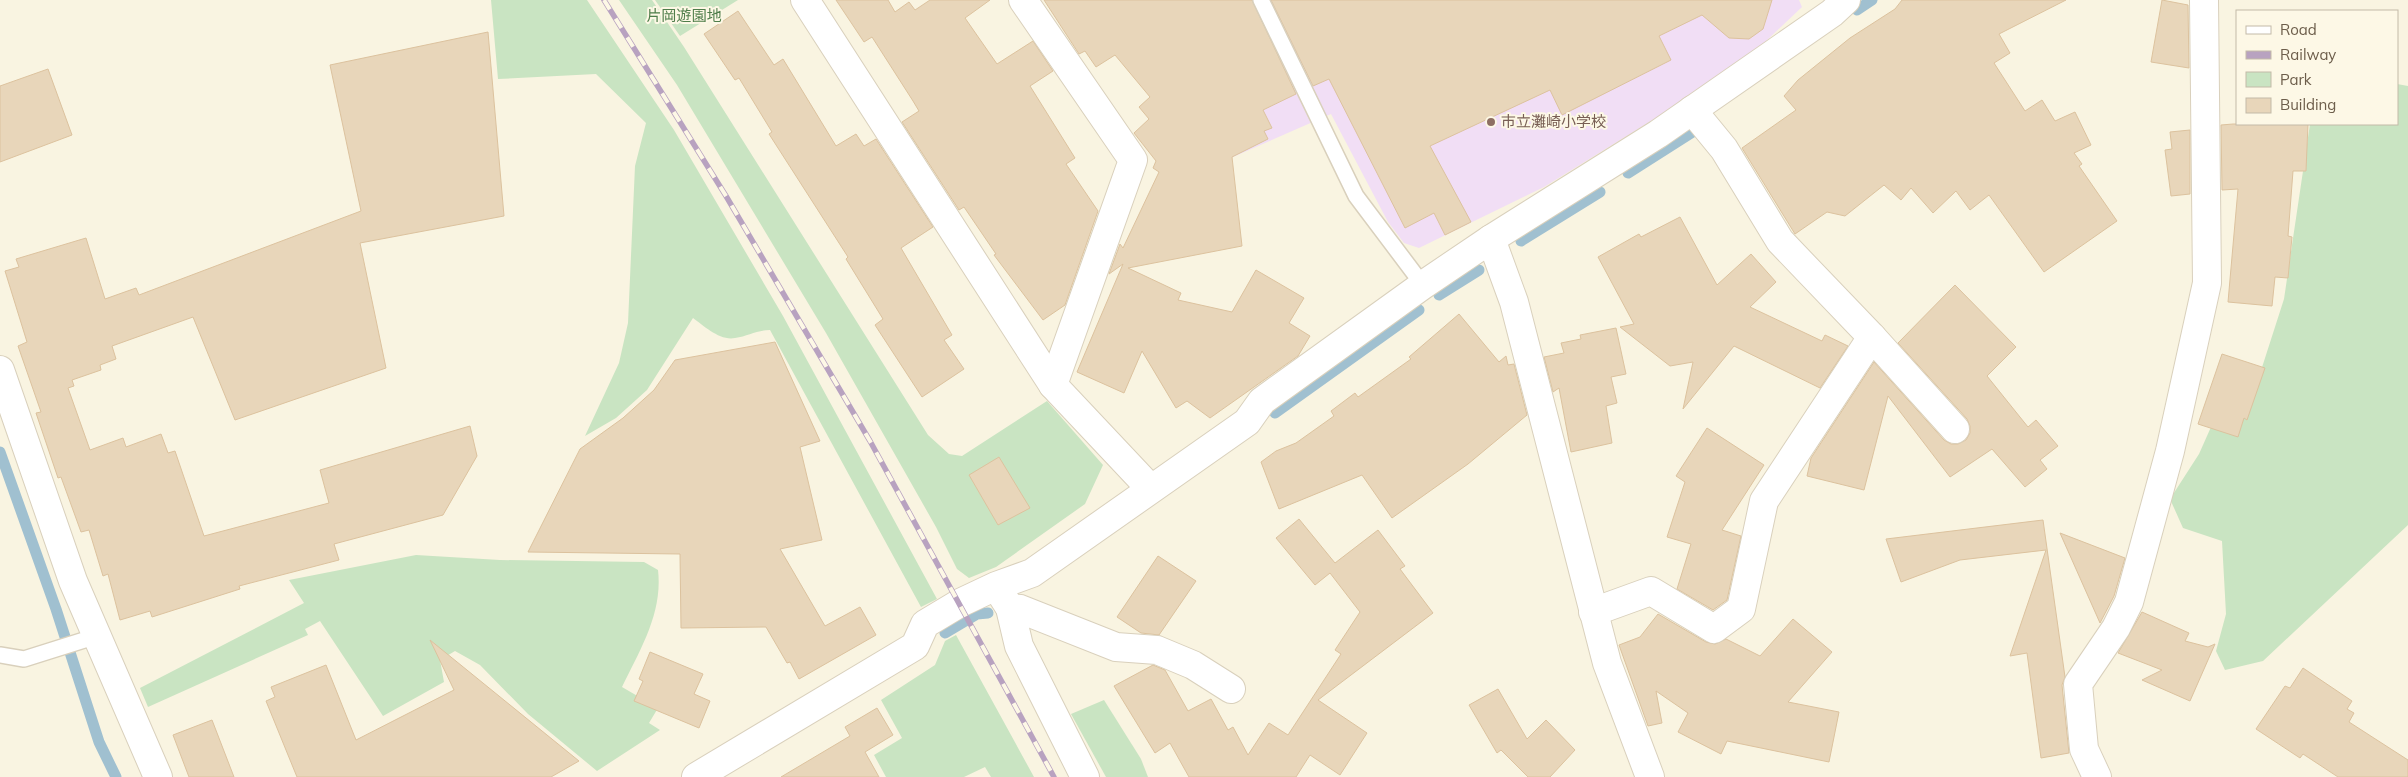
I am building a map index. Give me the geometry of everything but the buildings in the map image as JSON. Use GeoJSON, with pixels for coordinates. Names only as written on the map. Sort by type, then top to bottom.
{"type":"FeatureCollection","features":[{"type":"Feature","properties":{"kind":"street"},"geometry":{"type":"LineString","coordinates":[[805,0],[1053,385],[1150,488]]}},
{"type":"Feature","properties":{"kind":"street"},"geometry":{"type":"LineString","coordinates":[[1023,0],[1133,160],[1053,385]]}},
{"type":"Feature","properties":{"kind":"street"},"geometry":{"type":"LineString","coordinates":[[696,777],[915,646],[925,624],[960,603],[1003,597],[1032,573],[1150,488],[1247,422],[1262,401],[1423,285],[1490,239],[1658,134],[1832,13],[1846,0]]}},
{"type":"Feature","properties":{"kind":"street"},"geometry":{"type":"LineString","coordinates":[[2097,777],[2084,749],[2078,684],[2116,628],[2129,602],[2170,451],[2207,283],[2204,0]]}},
{"type":"Feature","properties":{"kind":"street"},"geometry":{"type":"LineString","coordinates":[[1692,110],[1724,149],[1780,241],[1955,428]]}},
{"type":"Feature","properties":{"kind":"street"},"geometry":{"type":"LineString","coordinates":[[1490,239],[1514,302],[1607,663],[1650,777]]}},
{"type":"Feature","properties":{"kind":"street"},"geometry":{"type":"LineString","coordinates":[[1593,612],[1651,591],[1714,629],[1741,609],[1764,501],[1872,338]]}},
{"type":"Feature","properties":{"kind":"street"},"geometry":{"type":"LineString","coordinates":[[0,370],[73,581],[87,639],[158,777]]}},
{"type":"Feature","properties":{"kind":"street"},"geometry":{"type":"LineString","coordinates":[[1003,597],[1020,609],[1116,647],[1157,650],[1193,665],[1231,689]]}},
{"type":"Feature","properties":{"kind":"street"},"geometry":{"type":"LineString","coordinates":[[1003,597],[1019,646],[1085,777]]}},
{"type":"Feature","properties":{"kind":"lane"},"geometry":{"type":"LineString","coordinates":[[1261,0],[1356,196],[1423,285]]}},
{"type":"Feature","properties":{"kind":"lane"},"geometry":{"type":"LineString","coordinates":[[0,654],[24,659],[87,639]]}},
{"type":"Feature","properties":{"kind":"shaded area","name":"市立灘崎小学校"},"geometry":{"type":"Polygon","coordinates":[[[1180,0],[1799,0],[1802,7],[1765,42],[1701,90],[1544,187],[1419,248],[1404,243],[1388,222],[1331,114],[1233,157],[1218,89],[1180,0]]]}},
{"type":"Feature","properties":{"kind":"green space"},"geometry":{"type":"Polygon","coordinates":[[[491,0],[587,0],[674,130],[783,316],[937,599],[921,607],[770,330],[729,338],[712,332],[693,318],[647,390],[616,418],[585,436],[619,363],[628,323],[635,166],[646,123],[596,74],[498,79],[491,0]]]}},
{"type":"Feature","properties":{"kind":"green space"},"geometry":{"type":"Polygon","coordinates":[[[619,0],[652,0],[684,47],[928,435],[949,454],[962,456],[1047,401],[1103,465],[1085,504],[996,567],[969,578],[957,569],[936,527],[826,333],[677,85],[619,0]]]}},
{"type":"Feature","properties":{"kind":"green space","name":"片岡遊園地"},"geometry":{"type":"Polygon","coordinates":[[[655,0],[738,0],[680,36],[655,0]]]}},
{"type":"Feature","properties":{"kind":"green space"},"geometry":{"type":"Polygon","coordinates":[[[2398,84],[2408,86],[2408,525],[2263,661],[2225,670],[2216,651],[2226,614],[2222,541],[2183,528],[2170,499],[2199,454],[2215,418],[2247,414],[2284,299],[2310,125],[2398,125],[2398,84]]]}},
{"type":"Feature","properties":{"kind":"green space"},"geometry":{"type":"Polygon","coordinates":[[[416,555],[500,560],[644,562],[658,570],[659,586],[654,616],[643,645],[622,687],[658,708],[649,723],[660,730],[597,771],[528,714],[480,665],[455,651],[440,660],[444,682],[383,716],[320,621],[305,629],[308,635],[148,707],[140,688],[304,603],[289,580],[416,555]]]}},
{"type":"Feature","properties":{"kind":"green space"},"geometry":{"type":"Polygon","coordinates":[[[956,635],[1034,777],[991,777],[985,767],[964,777],[886,777],[874,755],[902,738],[881,700],[935,665],[945,641],[956,635]]]}},
{"type":"Feature","properties":{"kind":"green space"},"geometry":{"type":"Polygon","coordinates":[[[1104,700],[1141,759],[1148,777],[1106,777],[1071,714],[1104,700]]]}},
{"type":"Feature","properties":{"kind":"waterway"},"geometry":{"type":"LineString","coordinates":[[1857,10],[1872,0]]}},
{"type":"Feature","properties":{"kind":"waterway"},"geometry":{"type":"LineString","coordinates":[[1628,173],[1694,131]]}},
{"type":"Feature","properties":{"kind":"waterway"},"geometry":{"type":"LineString","coordinates":[[1521,241],[1600,192]]}},
{"type":"Feature","properties":{"kind":"waterway"},"geometry":{"type":"LineString","coordinates":[[1439,295],[1479,270]]}},
{"type":"Feature","properties":{"kind":"waterway"},"geometry":{"type":"LineString","coordinates":[[1275,413],[1419,310]]}},
{"type":"Feature","properties":{"kind":"waterway"},"geometry":{"type":"LineString","coordinates":[[0,452],[56,609],[99,742],[116,777]]}},
{"type":"Feature","properties":{"kind":"waterway"},"geometry":{"type":"LineString","coordinates":[[945,633],[977,614],[988,613]]}},
{"type":"Feature","properties":{"kind":"railway"},"geometry":{"type":"LineString","coordinates":[[604,0],[726,196],[870,441],[1054,777]]}},
{"type":"Feature","properties":{"kind":"place","name":"市立灘崎小学校"},"geometry":{"type":"Point","coordinates":[1491,122]}}]}
